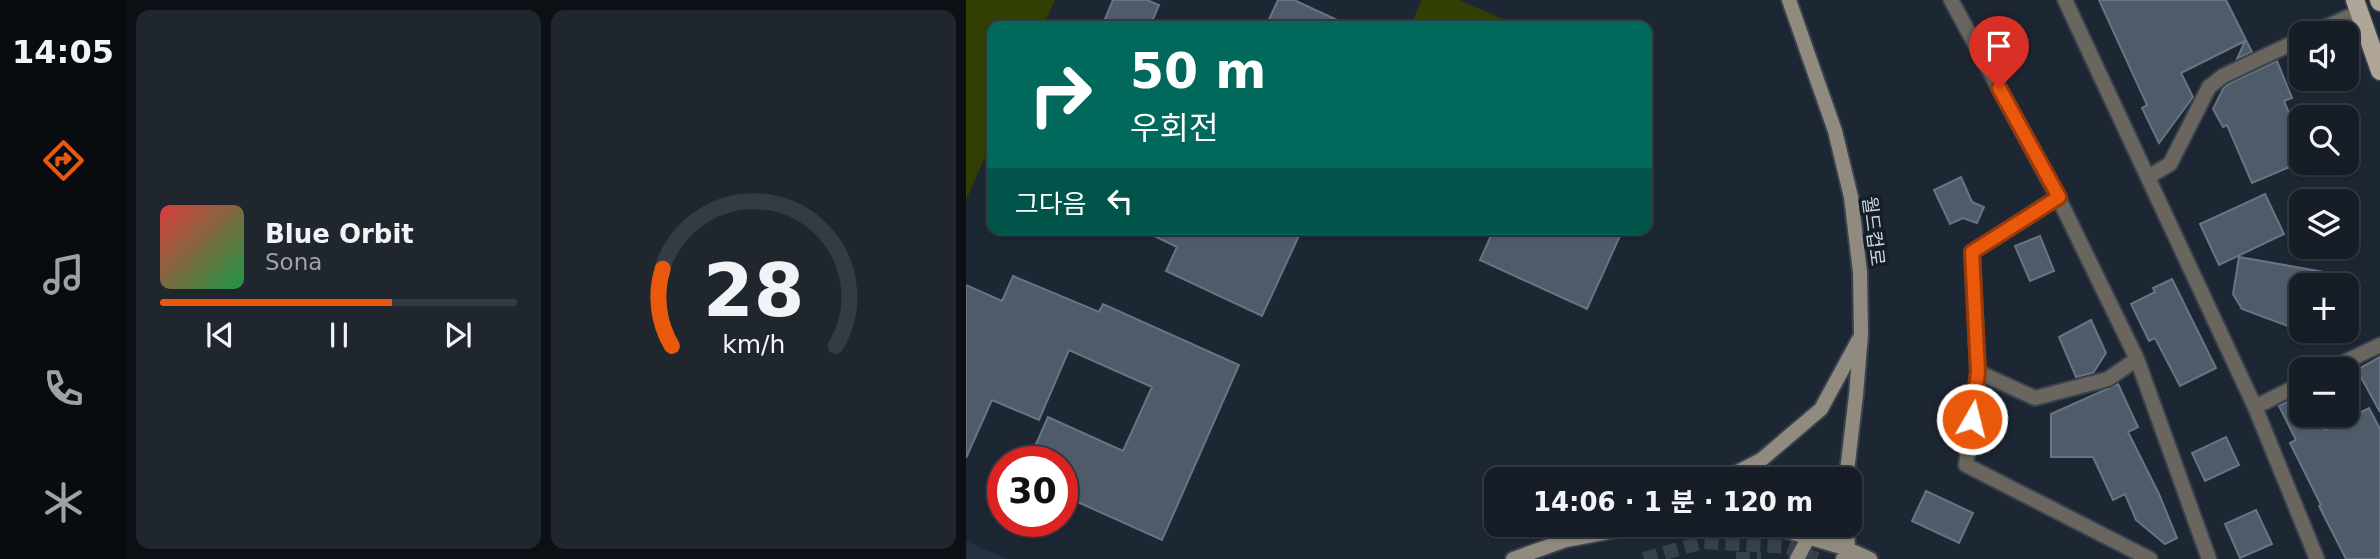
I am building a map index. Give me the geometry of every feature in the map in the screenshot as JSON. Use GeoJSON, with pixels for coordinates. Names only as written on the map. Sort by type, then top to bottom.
{"type":"FeatureCollection","features":[{"type":"Feature","properties":{"kind":"main road"},"geometry":{"type":"LineString","coordinates":[[2357,6],[2380,71]]}},
{"type":"Feature","properties":{"kind":"street","name":"월드컵로"},"geometry":{"type":"LineString","coordinates":[[1789,0],[1835,131],[1851,197],[1860,272],[1861,335],[1846,467]]}},
{"type":"Feature","properties":{"kind":"street"},"geometry":{"type":"LineString","coordinates":[[1951,0],[2059,197],[2137,359],[2209,559]]}},
{"type":"Feature","properties":{"kind":"street"},"geometry":{"type":"LineString","coordinates":[[2065,0],[2255,407],[2316,559]]}},
{"type":"Feature","properties":{"kind":"street"},"geometry":{"type":"LineString","coordinates":[[2333,21],[2357,6]]}},
{"type":"Feature","properties":{"kind":"street"},"geometry":{"type":"LineString","coordinates":[[2148,177],[2170,164],[2209,86],[2223,76],[2289,45]]}},
{"type":"Feature","properties":{"kind":"street"},"geometry":{"type":"LineString","coordinates":[[2059,197],[1972,252],[1978,372],[1966,465],[2150,559]]}},
{"type":"Feature","properties":{"kind":"street"},"geometry":{"type":"LineString","coordinates":[[1747,467],[1761,460],[1821,409],[1861,335]]}},
{"type":"Feature","properties":{"kind":"street"},"geometry":{"type":"LineString","coordinates":[[2355,357],[2380,345]]}},
{"type":"Feature","properties":{"kind":"street"},"geometry":{"type":"LineString","coordinates":[[1978,372],[2035,398],[2108,379],[2137,359]]}},
{"type":"Feature","properties":{"kind":"street"},"geometry":{"type":"LineString","coordinates":[[2255,407],[2289,390]]}},
{"type":"Feature","properties":{"kind":"street"},"geometry":{"type":"LineString","coordinates":[[1513,559],[1581,537]]}},
{"type":"Feature","properties":{"kind":"street"},"geometry":{"type":"LineString","coordinates":[[1797,559],[1808,537]]}},
{"type":"Feature","properties":{"kind":"street"},"geometry":{"type":"LineString","coordinates":[[1820,537],[1846,554],[1870,559]]}},
{"type":"Feature","properties":{"kind":"shaded area"},"geometry":{"type":"Polygon","coordinates":[[[966,541],[1007,559],[966,559],[966,541]]]}},
{"type":"Feature","properties":{"kind":"green space"},"geometry":{"type":"Polygon","coordinates":[[[966,0],[1055,0],[1045,21],[987,21],[987,152],[966,200],[966,0]]]}},
{"type":"Feature","properties":{"kind":"green space"},"geometry":{"type":"Polygon","coordinates":[[[1422,0],[1459,0],[1507,21],[1412,21],[1422,0]]]}},
{"type":"Feature","properties":{"kind":"building"},"geometry":{"type":"Polygon","coordinates":[[[1113,0],[1147,0],[1159,5],[1152,21],[1104,21],[1113,0]]]}},
{"type":"Feature","properties":{"kind":"building"},"geometry":{"type":"Polygon","coordinates":[[[1278,0],[1294,0],[1339,21],[1268,21],[1278,0]]]}},
{"type":"Feature","properties":{"kind":"building"},"geometry":{"type":"Polygon","coordinates":[[[2099,0],[2226,0],[2252,52],[2237,59],[2245,41],[2181,73],[2193,97],[2159,143],[2142,108],[2147,105],[2099,0]]]}},
{"type":"Feature","properties":{"kind":"building"},"geometry":{"type":"Polygon","coordinates":[[[2277,61],[2292,98],[2284,101],[2289,113],[2289,167],[2252,183],[2227,125],[2223,127],[2213,109],[2228,84],[2277,61]]]}},
{"type":"Feature","properties":{"kind":"building"},"geometry":{"type":"Polygon","coordinates":[[[1961,177],[1972,202],[1984,207],[1977,223],[1963,218],[1950,224],[1934,190],[1961,177]]]}},
{"type":"Feature","properties":{"kind":"building"},"geometry":{"type":"Polygon","coordinates":[[[2265,194],[2284,234],[2219,265],[2200,224],[2265,194]]]}},
{"type":"Feature","properties":{"kind":"building"},"geometry":{"type":"Polygon","coordinates":[[[1152,235],[1299,235],[1262,316],[1166,271],[1177,247],[1152,235]]]}},
{"type":"Feature","properties":{"kind":"building"},"geometry":{"type":"Polygon","coordinates":[[[1491,235],[1620,235],[1587,309],[1480,260],[1491,235]]]}},
{"type":"Feature","properties":{"kind":"building"},"geometry":{"type":"Polygon","coordinates":[[[2040,236],[2054,271],[2030,281],[2015,246],[2040,236]]]}},
{"type":"Feature","properties":{"kind":"building"},"geometry":{"type":"Polygon","coordinates":[[[2239,257],[2330,273],[2289,273],[2289,326],[2242,309],[2233,294],[2239,257]]]}},
{"type":"Feature","properties":{"kind":"building"},"geometry":{"type":"Polygon","coordinates":[[[1013,276],[1099,312],[1103,304],[1239,365],[1162,540],[1078,502],[1078,446],[1035,446],[1048,417],[1123,451],[1152,387],[1069,350],[1039,420],[992,400],[966,458],[966,285],[1002,301],[1013,276]]]}},
{"type":"Feature","properties":{"kind":"building"},"geometry":{"type":"Polygon","coordinates":[[[2172,279],[2216,368],[2180,386],[2155,338],[2149,341],[2131,304],[2155,292],[2153,288],[2172,279]]]}},
{"type":"Feature","properties":{"kind":"building"},"geometry":{"type":"Polygon","coordinates":[[[2091,320],[2106,353],[2093,373],[2076,377],[2059,337],[2091,320]]]}},
{"type":"Feature","properties":{"kind":"building"},"geometry":{"type":"Polygon","coordinates":[[[2380,357],[2380,412],[2359,374],[2359,369],[2380,357]]]}},
{"type":"Feature","properties":{"kind":"building"},"geometry":{"type":"Polygon","coordinates":[[[2118,384],[2138,427],[2128,432],[2159,494],[2177,538],[2165,544],[2136,520],[2125,494],[2113,500],[2093,457],[2051,457],[2051,414],[2118,384]]]}},
{"type":"Feature","properties":{"kind":"building"},"geometry":{"type":"Polygon","coordinates":[[[2289,401],[2289,426],[2279,406],[2289,401]]]}},
{"type":"Feature","properties":{"kind":"building"},"geometry":{"type":"Polygon","coordinates":[[[2369,408],[2380,429],[2380,559],[2346,559],[2290,443],[2296,440],[2290,427],[2323,427],[2325,430],[2331,427],[2359,427],[2359,413],[2369,408]]]}},
{"type":"Feature","properties":{"kind":"building"},"geometry":{"type":"Polygon","coordinates":[[[2226,437],[2239,465],[2205,481],[2192,453],[2226,437]]]}},
{"type":"Feature","properties":{"kind":"building"},"geometry":{"type":"Polygon","coordinates":[[[1926,491],[1973,513],[1959,543],[1912,521],[1926,491]]]}},
{"type":"Feature","properties":{"kind":"building"},"geometry":{"type":"Polygon","coordinates":[[[2256,510],[2272,544],[2240,558],[2225,524],[2256,510]]]}},
{"type":"Feature","properties":{"kind":"tunnel"},"geometry":{"type":"LineString","coordinates":[[1644,559],[1703,542],[1788,547],[1817,559]]}},
{"type":"Feature","properties":{"kind":"tunnel"},"geometry":{"type":"LineString","coordinates":[[1736,559],[1761,559]]}},
{"type":"Feature","properties":{"kind":"route"},"geometry":{"type":"LineString","coordinates":[[1972,419],[1978,372],[1972,252],[2059,197],[1999,88]]}}]}
